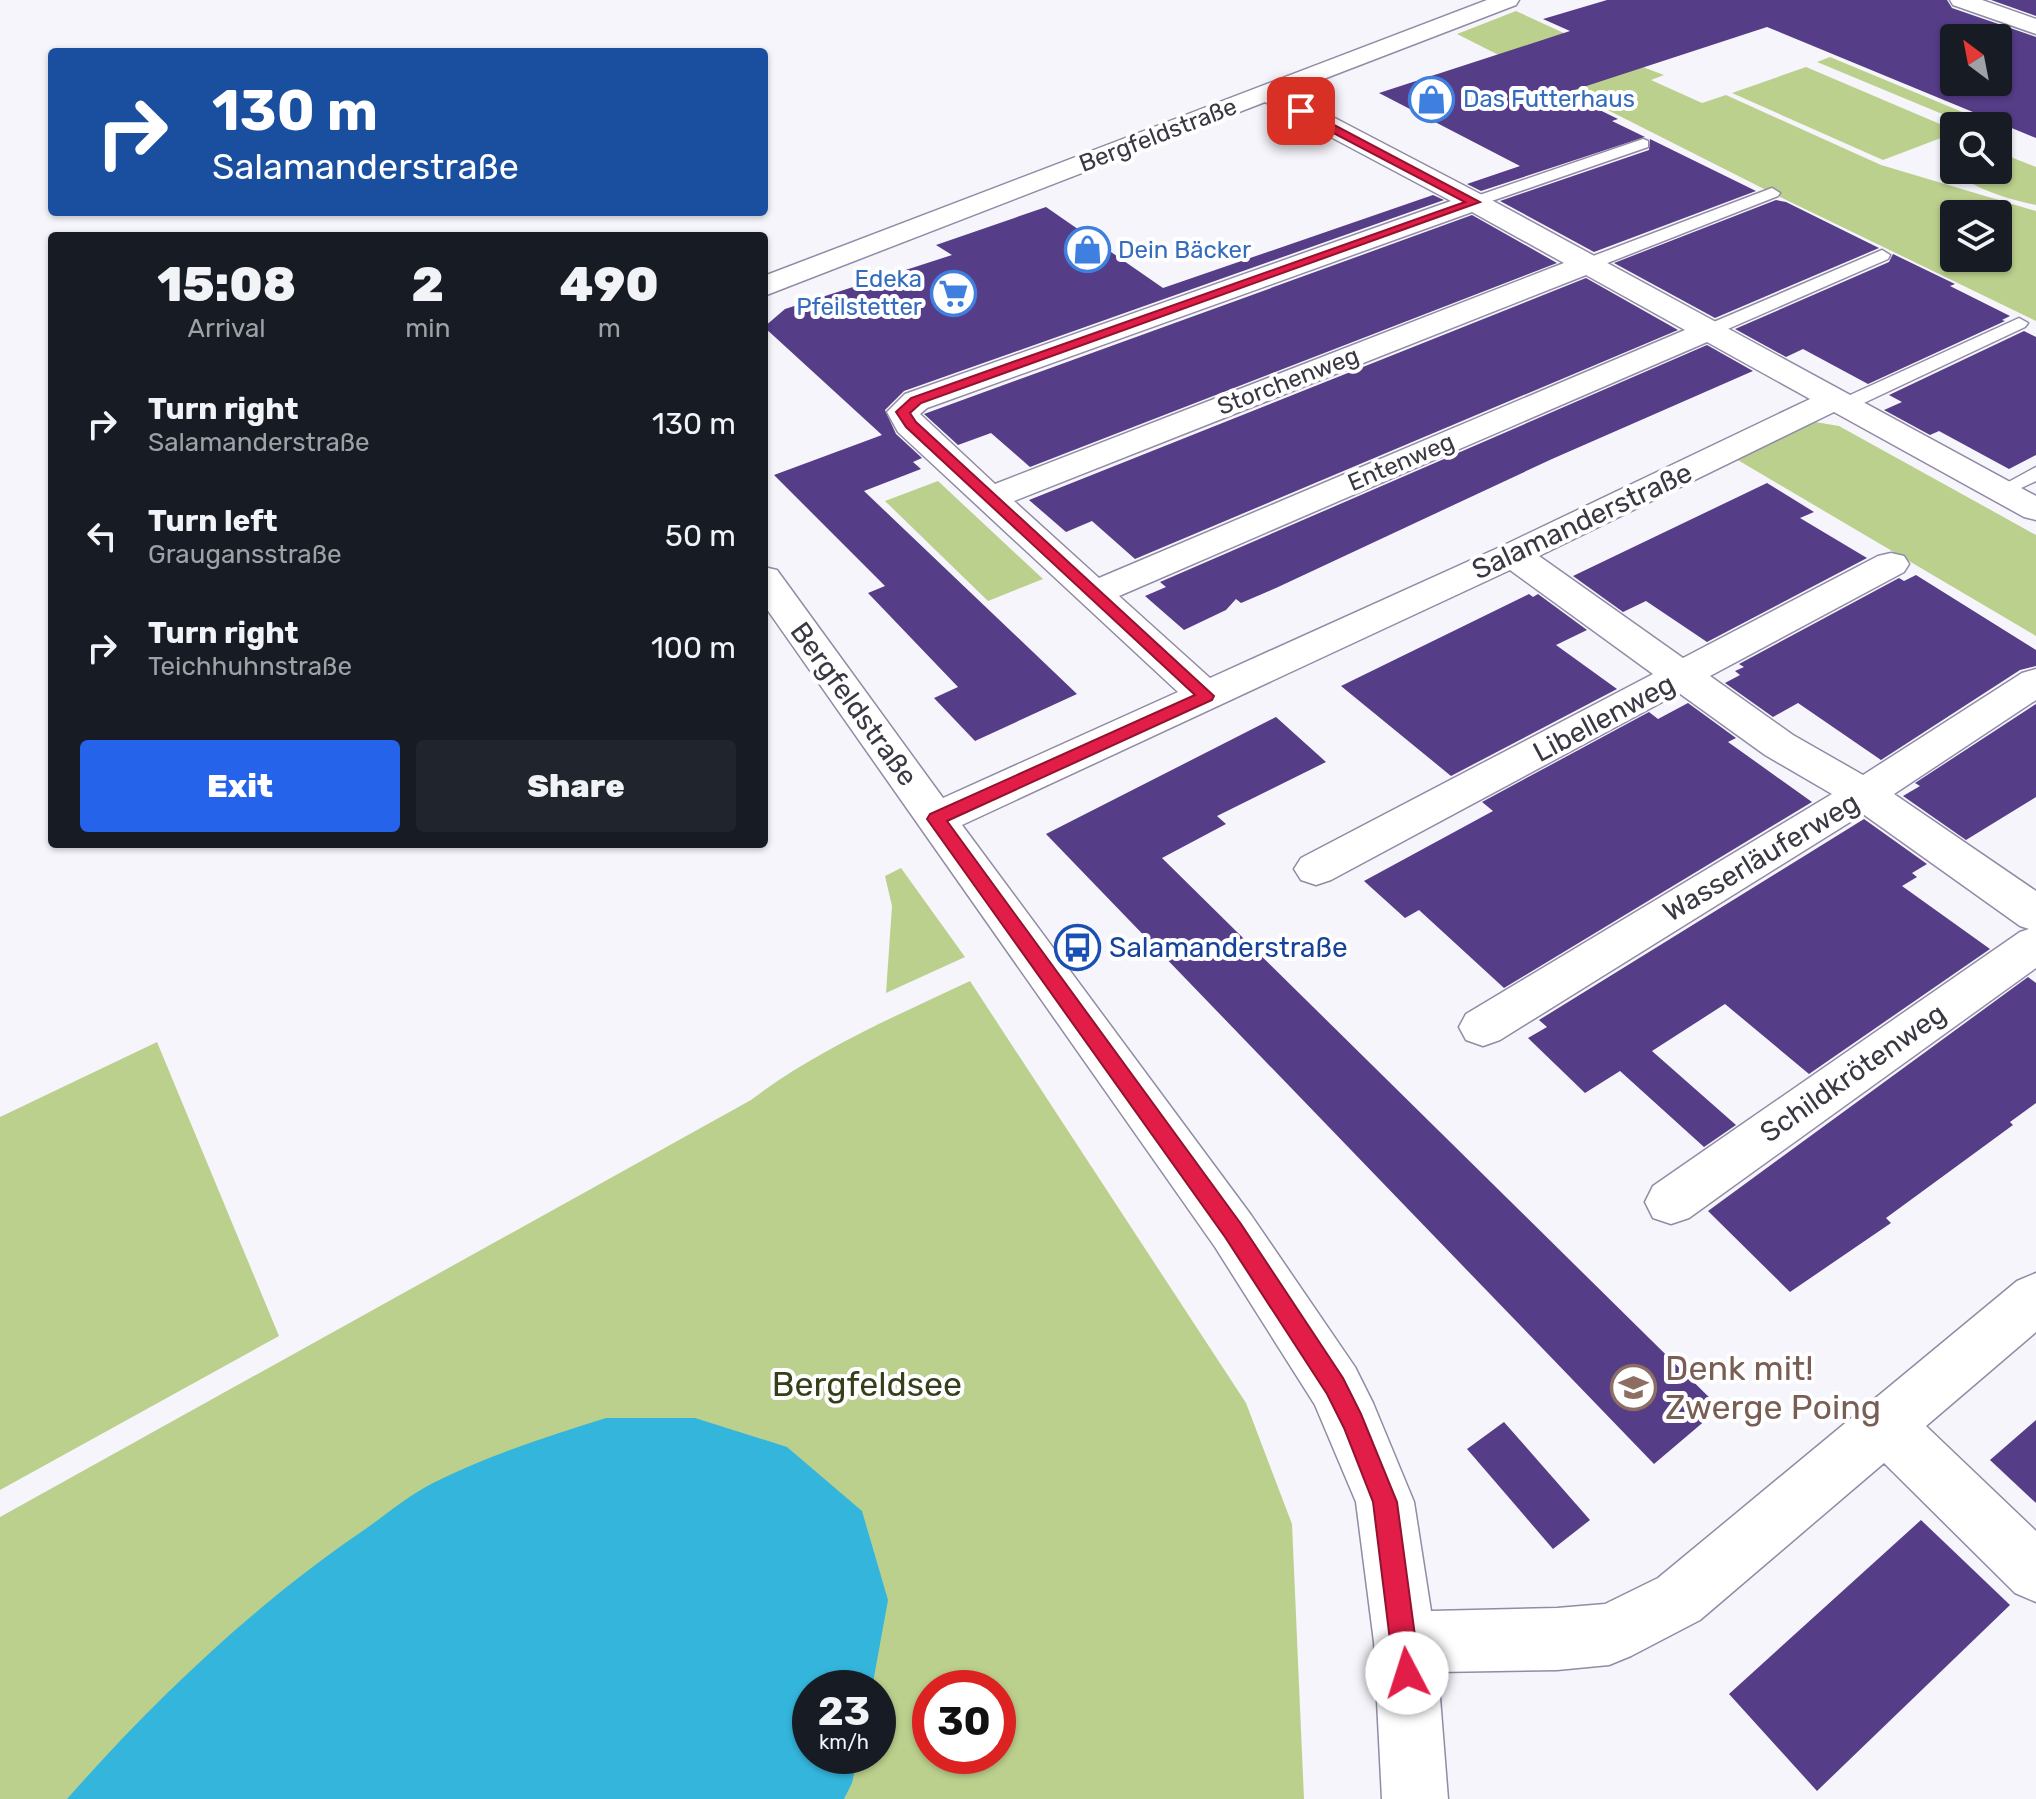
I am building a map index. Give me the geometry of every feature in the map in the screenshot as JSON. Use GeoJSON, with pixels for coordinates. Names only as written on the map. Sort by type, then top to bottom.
{"type":"FeatureCollection","features":[{"type":"Feature","properties":{"kind":"street","name":"Bergfeldstraße"},"geometry":{"type":"LineString","coordinates":[[768,285],[1508,0]]}},
{"type":"Feature","properties":{"kind":"street"},"geometry":{"type":"LineString","coordinates":[[1961,0],[2036,27]]}},
{"type":"Feature","properties":{"kind":"street"},"geometry":{"type":"LineString","coordinates":[[1267,93],[1474,202],[2036,510]]}},
{"type":"Feature","properties":{"kind":"street"},"geometry":{"type":"LineString","coordinates":[[1206,696],[910,425],[903,412],[916,401],[931,395],[1474,202]]}},
{"type":"Feature","properties":{"kind":"street","name":"Storchenweg"},"geometry":{"type":"LineString","coordinates":[[991,498],[1586,265]]}},
{"type":"Feature","properties":{"kind":"street","name":"Entenweg"},"geometry":{"type":"LineString","coordinates":[[1095,593],[1708,331]]}},
{"type":"Feature","properties":{"kind":"street","name":"Salamanderstraße"},"geometry":{"type":"LineString","coordinates":[[936,819],[1839,403]]}},
{"type":"Feature","properties":{"kind":"street"},"geometry":{"type":"LineString","coordinates":[[1513,555],[1779,745],[1864,794],[2036,914]]}},
{"type":"Feature","properties":{"kind":"street","name":"Libellenweg"},"geometry":{"type":"LineString","coordinates":[[1316,869],[1891,564]]}},
{"type":"Feature","properties":{"kind":"street","name":"Bergfeldstraße"},"geometry":{"type":"LineString","coordinates":[[768,584],[1233,1231],[1335,1386],[1385,1502],[1405,1642],[1415,1799]]}},
{"type":"Feature","properties":{"kind":"street","name":"Wasserläuferweg"},"geometry":{"type":"LineString","coordinates":[[1483,1027],[1864,794],[2036,682]]}},
{"type":"Feature","properties":{"kind":"street","name":"Schildkrötenweg"},"geometry":{"type":"LineString","coordinates":[[1671,1202],[2036,944]]}},
{"type":"Feature","properties":{"kind":"street"},"geometry":{"type":"LineString","coordinates":[[1405,1642],[1557,1639],[1609,1634],[1679,1599],[2036,1298]]}},
{"type":"Feature","properties":{"kind":"street"},"geometry":{"type":"LineString","coordinates":[[1886,1426],[2036,1572]]}},
{"type":"Feature","properties":{"kind":"lane"},"geometry":{"type":"LineString","coordinates":[[1474,202],[1643,144]]}},
{"type":"Feature","properties":{"kind":"lane"},"geometry":{"type":"LineString","coordinates":[[1586,265],[1772,193]]}},
{"type":"Feature","properties":{"kind":"lane"},"geometry":{"type":"LineString","coordinates":[[1708,331],[1882,255]]}},
{"type":"Feature","properties":{"kind":"lane"},"geometry":{"type":"LineString","coordinates":[[1839,403],[2019,323]]}},
{"type":"Feature","properties":{"kind":"lane"},"geometry":{"type":"LineString","coordinates":[[2002,491],[2036,473]]}},
{"type":"Feature","properties":{"kind":"green space"},"geometry":{"type":"Polygon","coordinates":[[[1516,11],[1616,57],[1664,75],[1651,80],[1702,103],[1726,95],[1881,165],[1999,200],[1940,200],[1940,272],[2012,272],[2012,204],[2036,211],[2036,321],[1772,193],[1457,34],[1516,11]]]}},
{"type":"Feature","properties":{"kind":"green space"},"geometry":{"type":"Polygon","coordinates":[[[1830,57],[1962,112],[1940,113],[1817,62],[1830,57]]]}},
{"type":"Feature","properties":{"kind":"green space"},"geometry":{"type":"Polygon","coordinates":[[[1806,67],[1940,124],[1940,138],[1883,160],[1732,93],[1806,67]]]}},
{"type":"Feature","properties":{"kind":"green space"},"geometry":{"type":"Polygon","coordinates":[[[2012,158],[2036,167],[2036,205],[1974,184],[2012,184],[2012,158]]]}},
{"type":"Feature","properties":{"kind":"green space"},"geometry":{"type":"Polygon","coordinates":[[[1809,421],[1839,426],[2036,535],[2036,636],[1731,456],[1809,421]]]}},
{"type":"Feature","properties":{"kind":"green space"},"geometry":{"type":"Polygon","coordinates":[[[938,481],[1043,579],[988,601],[885,501],[938,481]]]}},
{"type":"Feature","properties":{"kind":"green space"},"geometry":{"type":"Polygon","coordinates":[[[901,868],[965,957],[886,993],[892,906],[885,876],[901,868]]]}},
{"type":"Feature","properties":{"kind":"green space","name":"Bergfeldsee"},"geometry":{"type":"Polygon","coordinates":[[[970,981],[1246,1403],[1292,1524],[1304,1799],[0,1799],[0,1517],[751,1100],[830,1049],[970,981]]]}},
{"type":"Feature","properties":{"kind":"green space"},"geometry":{"type":"Polygon","coordinates":[[[157,1042],[279,1336],[0,1490],[0,1117],[157,1042]]]}},
{"type":"Feature","properties":{"kind":"water","name":"Bergfeldsee"},"geometry":{"type":"Polygon","coordinates":[[[606,1418],[695,1418],[787,1447],[862,1511],[888,1600],[875,1670],[792,1670],[792,1774],[854,1774],[844,1799],[67,1799],[135,1725],[207,1655],[323,1559],[426,1487],[477,1463],[606,1418]]]}},
{"type":"Feature","properties":{"kind":"building"},"geometry":{"type":"Polygon","coordinates":[[[1607,0],[1947,0],[1952,8],[1998,24],[1940,24],[1940,96],[2012,96],[2012,29],[2036,37],[2036,138],[2012,128],[2012,112],[1973,112],[1767,27],[1565,93],[1618,119],[1612,121],[1645,137],[1481,191],[1467,184],[1520,166],[1379,93],[1570,31],[1543,19],[1607,0]]]}},
{"type":"Feature","properties":{"kind":"building"},"geometry":{"type":"Polygon","coordinates":[[[1991,0],[2036,0],[2036,16],[1991,0]]]}},
{"type":"Feature","properties":{"kind":"building"},"geometry":{"type":"Polygon","coordinates":[[[1650,139],[1756,191],[1594,252],[1500,201],[1649,150],[1650,139]]]}},
{"type":"Feature","properties":{"kind":"building"},"geometry":{"type":"Polygon","coordinates":[[[1433,195],[1444,200],[904,391],[885,410],[896,434],[922,458],[913,462],[921,469],[864,491],[1077,694],[975,741],[934,698],[958,687],[868,593],[885,586],[774,475],[882,435],[768,331],[768,324],[785,309],[952,255],[936,245],[1046,207],[1163,288],[1433,195]]]}},
{"type":"Feature","properties":{"kind":"building"},"geometry":{"type":"Polygon","coordinates":[[[1776,200],[1786,202],[1879,248],[1715,318],[1614,263],[1776,200]]]}},
{"type":"Feature","properties":{"kind":"building"},"geometry":{"type":"Polygon","coordinates":[[[1472,215],[1557,263],[1030,467],[991,433],[958,445],[924,414],[1472,215]]]}},
{"type":"Feature","properties":{"kind":"building"},"geometry":{"type":"Polygon","coordinates":[[[1893,254],[1955,284],[1950,286],[2010,316],[1868,384],[1803,349],[1786,357],[1735,329],[1889,262],[1893,254]]]}},
{"type":"Feature","properties":{"kind":"building"},"geometry":{"type":"Polygon","coordinates":[[[1586,278],[1678,330],[1135,559],[1092,521],[1066,532],[1029,500],[1586,278]]]}},
{"type":"Feature","properties":{"kind":"building"},"geometry":{"type":"Polygon","coordinates":[[[2024,331],[2036,337],[2036,455],[2009,469],[1939,431],[1930,435],[1884,410],[1902,402],[1889,395],[2024,331]]]}},
{"type":"Feature","properties":{"kind":"building"},"geometry":{"type":"Polygon","coordinates":[[[1707,345],[1753,371],[1552,459],[1276,588],[1241,603],[1236,599],[1226,610],[1184,630],[1145,596],[1166,587],[1160,582],[1707,345]]]}},
{"type":"Feature","properties":{"kind":"building"},"geometry":{"type":"Polygon","coordinates":[[[1767,483],[1814,512],[1800,518],[1867,558],[1707,642],[1646,601],[1623,612],[1573,576],[1767,483]]]}},
{"type":"Feature","properties":{"kind":"building"},"geometry":{"type":"Polygon","coordinates":[[[1916,575],[2036,650],[2036,666],[2020,670],[1881,760],[1798,703],[1773,717],[1725,683],[1740,675],[1735,671],[1744,667],[1739,664],[1899,578],[1904,581],[1916,575]]]}},
{"type":"Feature","properties":{"kind":"building"},"geometry":{"type":"Polygon","coordinates":[[[1529,594],[1533,597],[1538,594],[1587,630],[1556,645],[1617,689],[1451,776],[1341,686],[1529,594]]]}},
{"type":"Feature","properties":{"kind":"building"},"geometry":{"type":"Polygon","coordinates":[[[1688,703],[1736,738],[1728,742],[1812,802],[1504,988],[1419,910],[1405,918],[1364,881],[1493,811],[1482,802],[1649,712],[1658,719],[1688,703]]]}},
{"type":"Feature","properties":{"kind":"building"},"geometry":{"type":"Polygon","coordinates":[[[2036,704],[2036,797],[1966,840],[1903,796],[1920,786],[1915,783],[2036,704]]]}},
{"type":"Feature","properties":{"kind":"building"},"geometry":{"type":"Polygon","coordinates":[[[1276,717],[1326,762],[1217,816],[1226,824],[1162,858],[1720,1408],[1654,1464],[1046,834],[1276,717]]]}},
{"type":"Feature","properties":{"kind":"building"},"geometry":{"type":"Polygon","coordinates":[[[1864,819],[1927,864],[1912,873],[1917,877],[1902,886],[1990,949],[1809,1074],[1725,1004],[1652,1051],[1736,1125],[1704,1147],[1620,1071],[1585,1093],[1528,1038],[1547,1027],[1539,1020],[1864,819]]]}},
{"type":"Feature","properties":{"kind":"building"},"geometry":{"type":"Polygon","coordinates":[[[2028,977],[2036,983],[2036,1103],[2010,1122],[2013,1125],[1886,1218],[1891,1223],[1790,1292],[1708,1211],[2028,977]]]}},
{"type":"Feature","properties":{"kind":"building"},"geometry":{"type":"Polygon","coordinates":[[[2036,1420],[2036,1503],[1990,1460],[2036,1420]]]}},
{"type":"Feature","properties":{"kind":"building"},"geometry":{"type":"Polygon","coordinates":[[[1504,1422],[1590,1520],[1553,1549],[1467,1449],[1504,1422]]]}},
{"type":"Feature","properties":{"kind":"building"},"geometry":{"type":"Polygon","coordinates":[[[1921,1520],[2010,1605],[1817,1791],[1729,1694],[1921,1520]]]}},
{"type":"Feature","properties":{"kind":"place","name":"Das Futterhaus"},"geometry":{"type":"Point","coordinates":[1432,99]}},
{"type":"Feature","properties":{"kind":"place","name":"Dein Bäcker"},"geometry":{"type":"Point","coordinates":[1087,250]}},
{"type":"Feature","properties":{"kind":"place","name":"Edeka Pfeilstetter"},"geometry":{"type":"Point","coordinates":[953,293]}},
{"type":"Feature","properties":{"kind":"place","name":"Salamanderstraße"},"geometry":{"type":"Point","coordinates":[1078,947]}},
{"type":"Feature","properties":{"kind":"place","name":"Denk mit! Zwerge Poing"},"geometry":{"type":"Point","coordinates":[1634,1388]}},
{"type":"Feature","properties":{"kind":"route"},"geometry":{"type":"LineString","coordinates":[[1301,111],[1405,169],[1474,202],[916,401],[903,412],[910,425],[1206,696],[936,819],[1233,1231],[1335,1386],[1385,1502],[1407,1673]]}}]}
